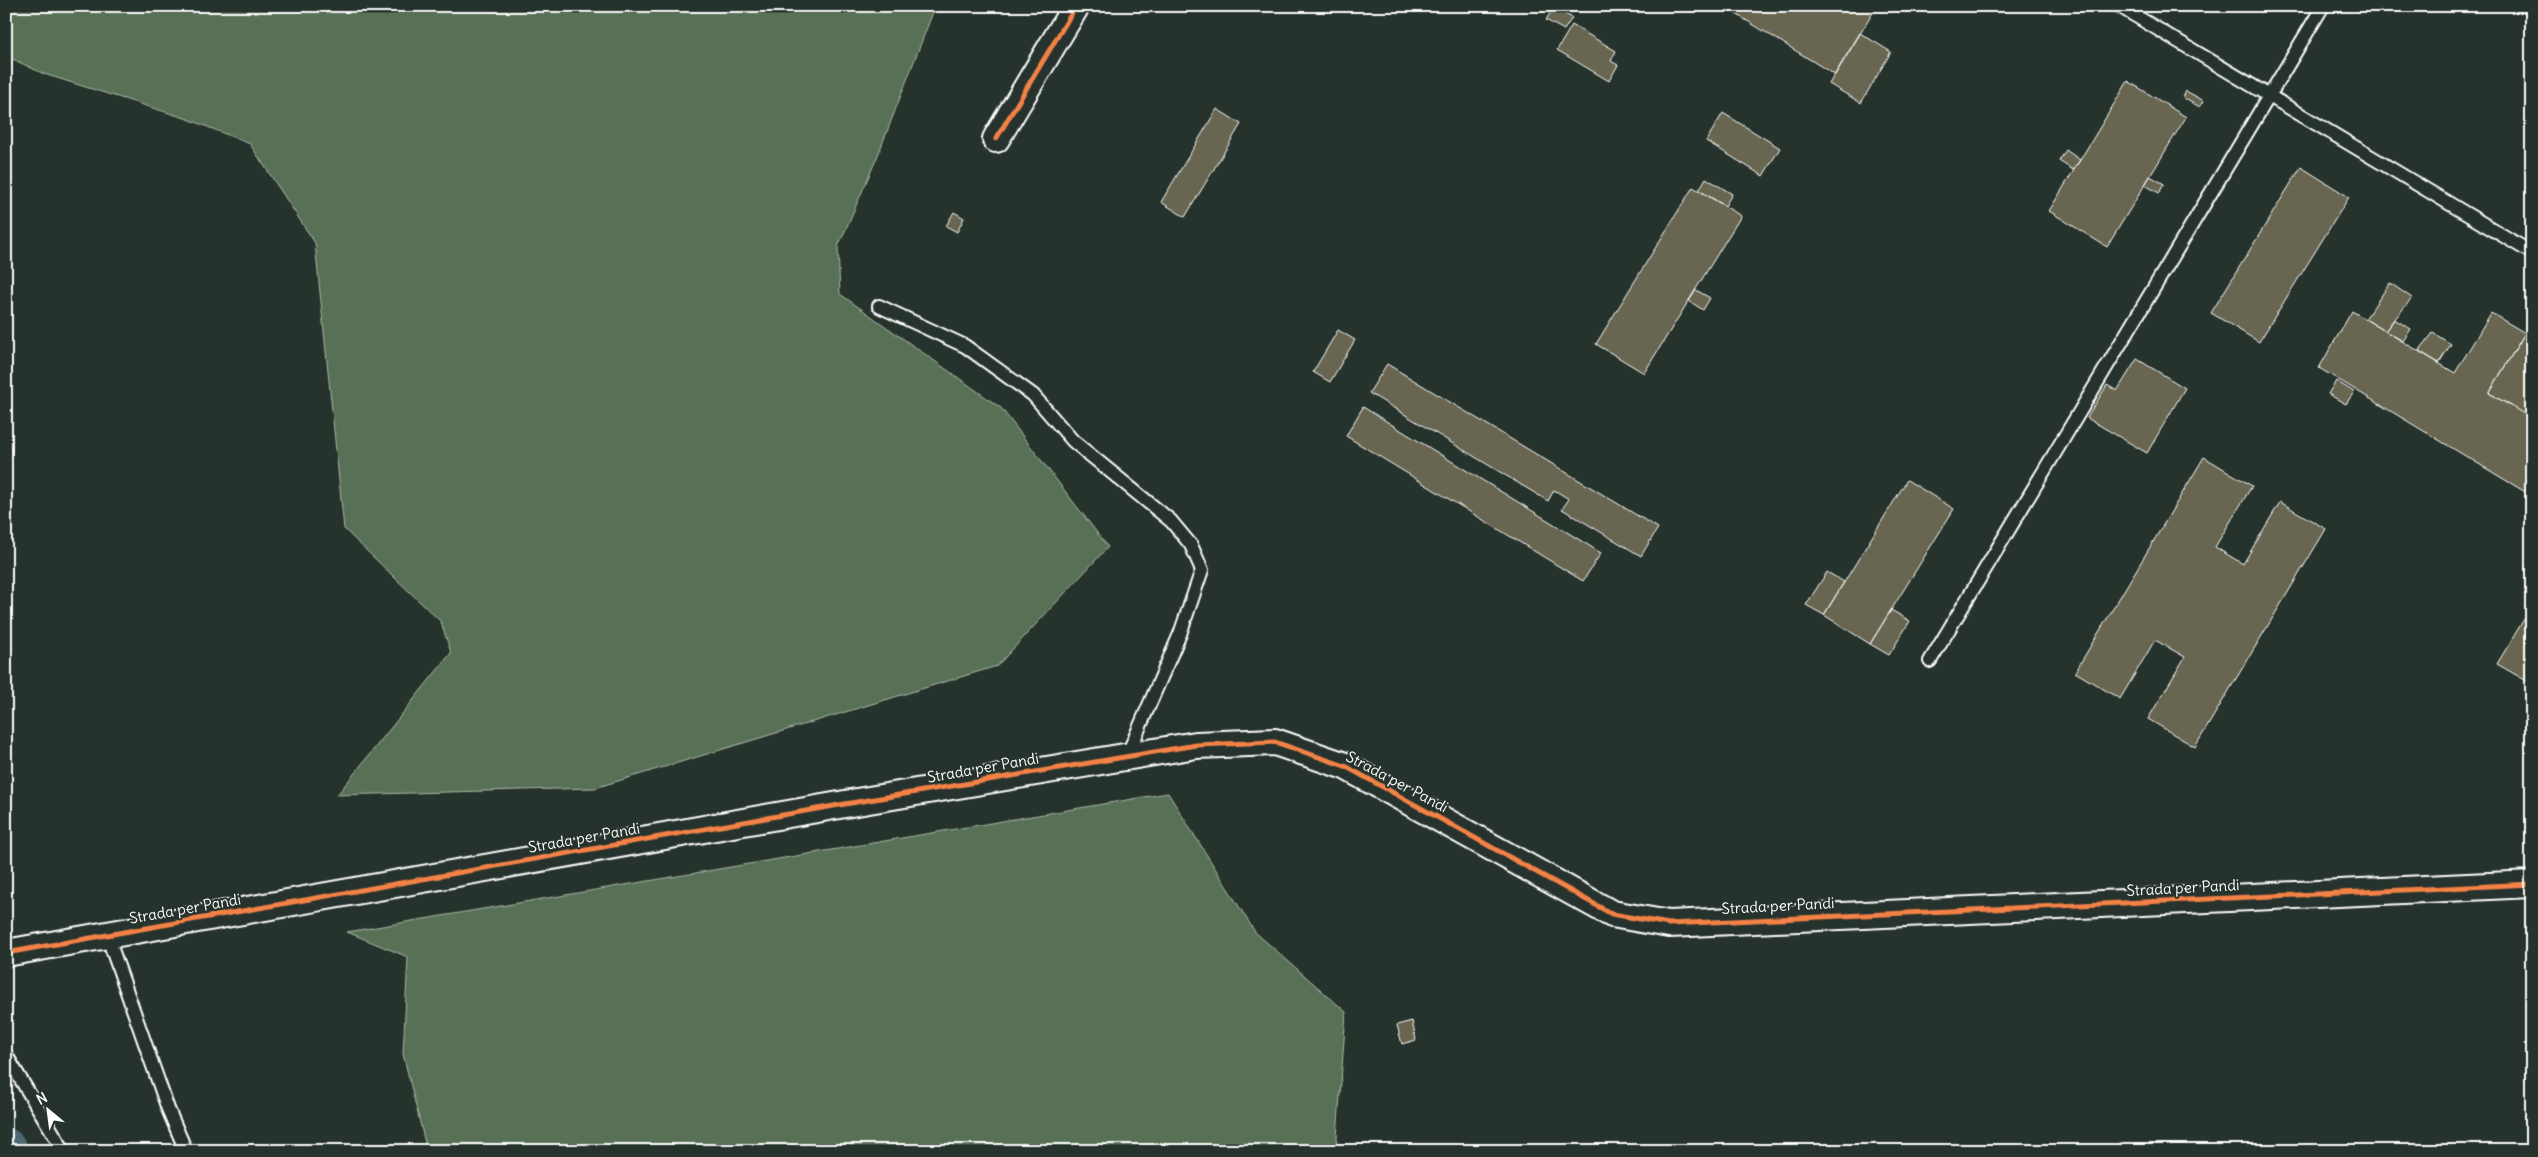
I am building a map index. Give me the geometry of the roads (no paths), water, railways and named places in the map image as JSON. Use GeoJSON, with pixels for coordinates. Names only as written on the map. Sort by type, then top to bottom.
{"type":"FeatureCollection","features":[{"type":"Feature","properties":{"kind":"street"},"geometry":{"type":"LineString","coordinates":[[996,140],[1076,6]]}},
{"type":"Feature","properties":{"kind":"street","name":"Strada per Pandi"},"geometry":{"type":"LineString","coordinates":[[11,952],[845,804],[1127,756],[1196,745],[1275,742],[1345,766],[1612,914],[1669,924],[2532,884]]}},
{"type":"Feature","properties":{"kind":"lane"},"geometry":{"type":"LineString","coordinates":[[2118,6],[2532,253]]}},
{"type":"Feature","properties":{"kind":"lane"},"geometry":{"type":"LineString","coordinates":[[1930,662],[2323,6]]}},
{"type":"Feature","properties":{"kind":"lane"},"geometry":{"type":"LineString","coordinates":[[879,306],[965,346],[1033,395],[1073,441],[1171,521],[1190,545],[1202,570],[1180,634],[1127,756]]}},
{"type":"Feature","properties":{"kind":"lane"},"geometry":{"type":"LineString","coordinates":[[107,935],[168,1109],[186,1151]]}},
{"type":"Feature","properties":{"kind":"lane"},"geometry":{"type":"LineString","coordinates":[[6,1055],[64,1151]]}}]}
